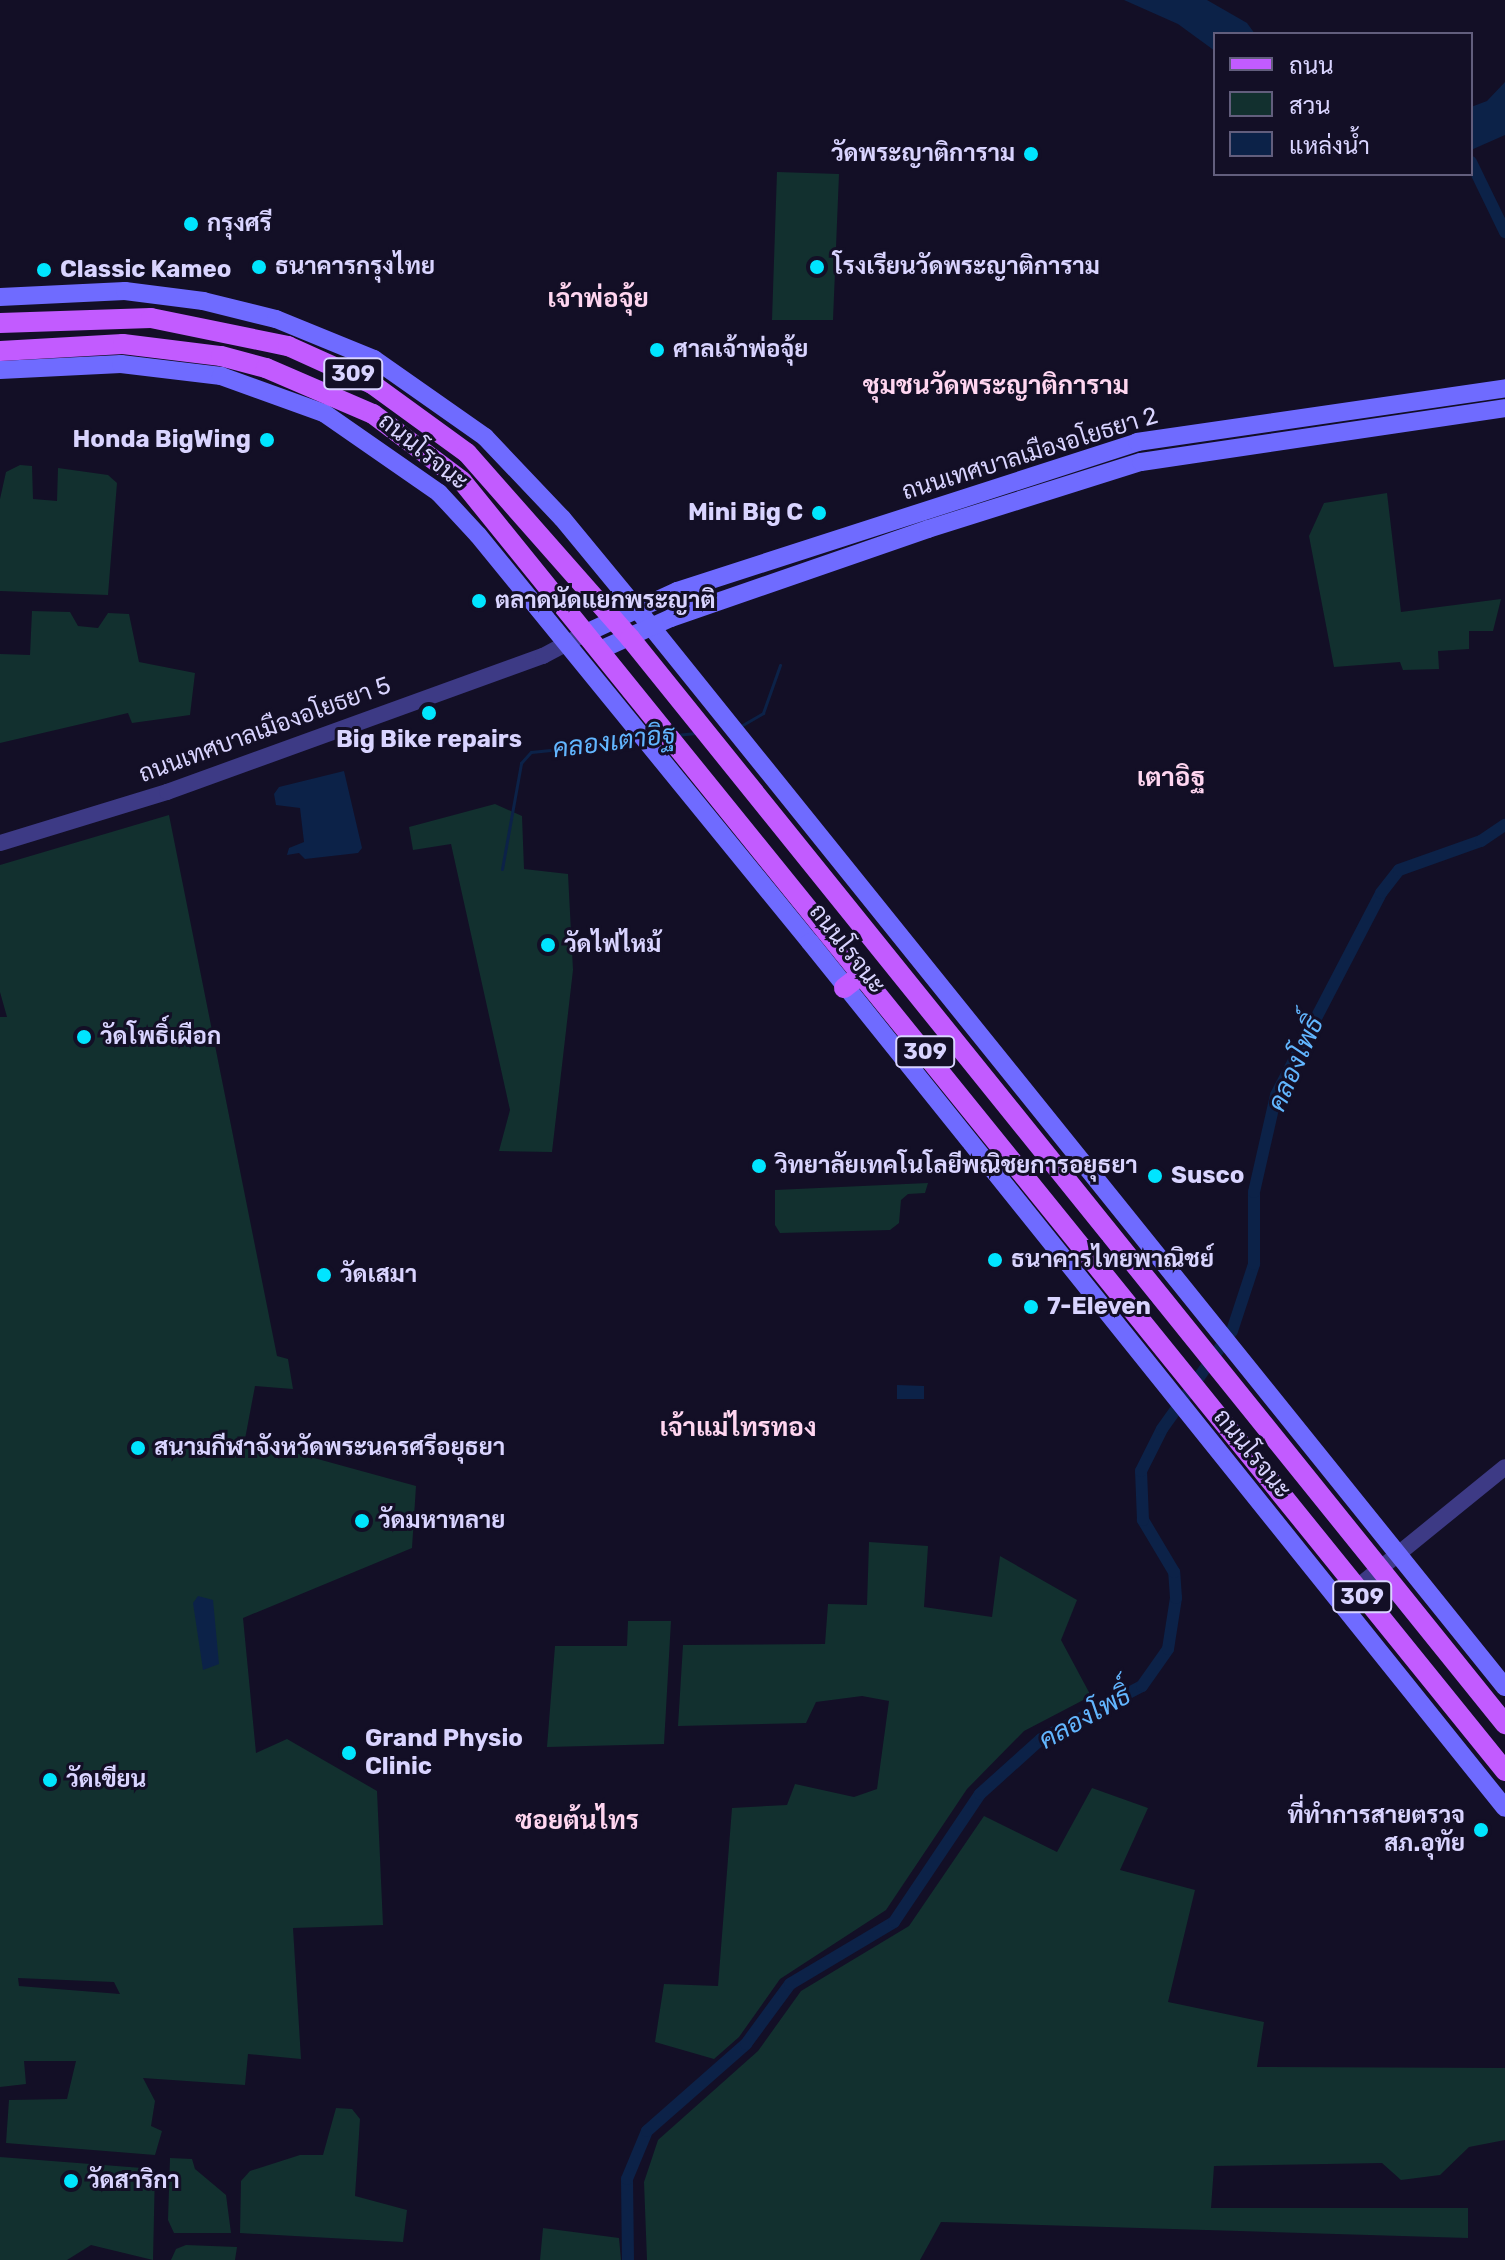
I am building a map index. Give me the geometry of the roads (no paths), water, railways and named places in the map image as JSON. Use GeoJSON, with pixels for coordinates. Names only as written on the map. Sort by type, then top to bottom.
{"type":"FeatureCollection","features":[{"type":"Feature","properties":{"kind":"main road","name":"ถนนโรจนะ"},"geometry":{"type":"LineString","coordinates":[[0,297],[102,291],[189,298],[276,319],[374,359],[442,402],[494,445],[637,609],[738,739],[1505,1687]]}},
{"type":"Feature","properties":{"kind":"main road","name":"ถนนโรจนะ"},"geometry":{"type":"LineString","coordinates":[[0,323],[105,317],[189,323],[288,346],[334,364],[405,405],[467,453],[630,638],[1505,1724]]}},
{"type":"Feature","properties":{"kind":"main road","name":"ถนนโรจนะ"},"geometry":{"type":"LineString","coordinates":[[0,351],[123,344],[205,353],[293,377],[356,405],[425,449],[462,481],[1505,1771]]}},
{"type":"Feature","properties":{"kind":"main road","name":"ถนนโรจนะ"},"geometry":{"type":"LineString","coordinates":[[0,370],[121,364],[179,368],[252,385],[324,413],[439,493],[578,658],[1505,1808]]}},
{"type":"Feature","properties":{"kind":"main road","name":"ถนนเทศบาลเมืองอโยธยา 2"},"geometry":{"type":"LineString","coordinates":[[586,633],[637,609],[1137,442],[1505,388]]}},
{"type":"Feature","properties":{"kind":"main road","name":"ถนนเทศบาลเมืองอโยธยา 2"},"geometry":{"type":"LineString","coordinates":[[600,650],[650,627],[928,529],[1141,462],[1505,408]]}},
{"type":"Feature","properties":{"kind":"main road"},"geometry":{"type":"LineString","coordinates":[[886,957],[904,944]]}},
{"type":"Feature","properties":{"kind":"main road"},"geometry":{"type":"LineString","coordinates":[[844,988],[862,974]]}},
{"type":"Feature","properties":{"kind":"street","name":"ถนนเทศบาลเมืองอโยธยา 5"},"geometry":{"type":"LineString","coordinates":[[0,843],[167,792],[544,656],[586,633]]}},
{"type":"Feature","properties":{"kind":"street","name":"ถนนเทศบาลเมืองอโยธยา 5"},"geometry":{"type":"LineString","coordinates":[[544,656],[578,658],[600,650]]}},
{"type":"Feature","properties":{"kind":"street"},"geometry":{"type":"LineString","coordinates":[[1355,1589],[1505,1467]]}},
{"type":"Feature","properties":{"kind":"water"},"geometry":{"type":"Polygon","coordinates":[[[1124,0],[1207,0],[1247,23],[1254,32],[1213,32],[1213,50],[1178,24],[1124,0]]]}},
{"type":"Feature","properties":{"kind":"water"},"geometry":{"type":"Polygon","coordinates":[[[1505,82],[1505,135],[1473,149],[1473,106],[1487,101],[1505,82]]]}},
{"type":"Feature","properties":{"kind":"water"},"geometry":{"type":"Polygon","coordinates":[[[344,771],[362,848],[358,853],[305,859],[299,853],[287,855],[289,848],[304,842],[300,808],[276,805],[274,794],[279,787],[344,771]]]}},
{"type":"Feature","properties":{"kind":"water"},"geometry":{"type":"Polygon","coordinates":[[[897,1385],[924,1386],[924,1399],[897,1399],[897,1385]]]}},
{"type":"Feature","properties":{"kind":"water"},"geometry":{"type":"Polygon","coordinates":[[[198,1596],[213,1600],[219,1664],[203,1670],[193,1603],[198,1596]]]}},
{"type":"Feature","properties":{"kind":"waterway"},"geometry":{"type":"LineString","coordinates":[[1473,166],[1505,232]]}},
{"type":"Feature","properties":{"kind":"waterway","name":"คลองเตาอิฐ"},"geometry":{"type":"LineString","coordinates":[[739,727],[763,713],[780,665]]}},
{"type":"Feature","properties":{"kind":"waterway","name":"คลองเตาอิฐ"},"geometry":{"type":"LineString","coordinates":[[676,735],[696,733]]}},
{"type":"Feature","properties":{"kind":"waterway","name":"คลองเตาอิฐ"},"geometry":{"type":"LineString","coordinates":[[502,869],[521,763],[531,752],[637,741]]}},
{"type":"Feature","properties":{"kind":"waterway","name":"คลองโพธิ์"},"geometry":{"type":"LineString","coordinates":[[628,2260],[627,2179],[647,2131],[746,2044],[790,1984],[894,1922],[980,1794],[1041,1739],[1142,1686],[1168,1649],[1176,1598],[1174,1572],[1143,1520],[1141,1471],[1162,1429],[1232,1331],[1254,1264],[1254,1192],[1276,1095],[1381,893],[1399,870],[1481,841],[1505,825]]}},
{"type":"Feature","properties":{"kind":"place","name":"วัดพระญาติการาม"},"geometry":{"type":"Point","coordinates":[1031,154]}},
{"type":"Feature","properties":{"kind":"place","name":"กรุงศรี"},"geometry":{"type":"Point","coordinates":[191,224]}},
{"type":"Feature","properties":{"kind":"place","name":"ธนาคารกรุงไทย"},"geometry":{"type":"Point","coordinates":[259,267]}},
{"type":"Feature","properties":{"kind":"place","name":"โรงเรียนวัดพระญาติการาม"},"geometry":{"type":"Point","coordinates":[817,267]}},
{"type":"Feature","properties":{"kind":"place","name":"Classic Kameo"},"geometry":{"type":"Point","coordinates":[44,270]}},
{"type":"Feature","properties":{"kind":"place","name":"ศาลเจ้าพ่อจุ้ย"},"geometry":{"type":"Point","coordinates":[657,350]}},
{"type":"Feature","properties":{"kind":"place","name":"Honda BigWing"},"geometry":{"type":"Point","coordinates":[267,440]}},
{"type":"Feature","properties":{"kind":"place","name":"Mini Big C"},"geometry":{"type":"Point","coordinates":[819,513]}},
{"type":"Feature","properties":{"kind":"place","name":"ตลาดนัดแยกพระญาติ"},"geometry":{"type":"Point","coordinates":[479,601]}},
{"type":"Feature","properties":{"kind":"place","name":"Big Bike repairs"},"geometry":{"type":"Point","coordinates":[429,713]}},
{"type":"Feature","properties":{"kind":"place","name":"วัดไฟไหม้"},"geometry":{"type":"Point","coordinates":[548,945]}},
{"type":"Feature","properties":{"kind":"place","name":"วัดโพธิ์เผือก"},"geometry":{"type":"Point","coordinates":[84,1037]}},
{"type":"Feature","properties":{"kind":"place","name":"วิทยาลัยเทคโนโลยีพณิชยการอยุธยา"},"geometry":{"type":"Point","coordinates":[759,1166]}},
{"type":"Feature","properties":{"kind":"place","name":"Susco"},"geometry":{"type":"Point","coordinates":[1155,1176]}},
{"type":"Feature","properties":{"kind":"place","name":"ธนาคารไทยพาณิชย์"},"geometry":{"type":"Point","coordinates":[995,1260]}},
{"type":"Feature","properties":{"kind":"place","name":"วัดเสมา"},"geometry":{"type":"Point","coordinates":[324,1275]}},
{"type":"Feature","properties":{"kind":"place","name":"7-Eleven"},"geometry":{"type":"Point","coordinates":[1031,1307]}},
{"type":"Feature","properties":{"kind":"place","name":"สนามกีฬาจังหวัดพระนครศรีอยุธยา"},"geometry":{"type":"Point","coordinates":[138,1448]}},
{"type":"Feature","properties":{"kind":"place","name":"วัดมหาทลาย"},"geometry":{"type":"Point","coordinates":[362,1521]}},
{"type":"Feature","properties":{"kind":"place","name":"Grand Physio Clinic"},"geometry":{"type":"Point","coordinates":[349,1753]}},
{"type":"Feature","properties":{"kind":"place","name":"วัดเขียน"},"geometry":{"type":"Point","coordinates":[50,1780]}},
{"type":"Feature","properties":{"kind":"place","name":"ที่ทำการสายตรวจ สภ.อุทัย"},"geometry":{"type":"Point","coordinates":[1481,1830]}},
{"type":"Feature","properties":{"kind":"place","name":"วัดสาริกา"},"geometry":{"type":"Point","coordinates":[71,2181]}},
{"type":"Feature","properties":{"kind":"district","name":"เจ้าพ่อจุ้ย"},"geometry":{"type":"Point","coordinates":[598,299]}},
{"type":"Feature","properties":{"kind":"district","name":"ชุมชนวัดพระญาติการาม"},"geometry":{"type":"Point","coordinates":[996,386]}},
{"type":"Feature","properties":{"kind":"district","name":"เตาอิฐ"},"geometry":{"type":"Point","coordinates":[1171,778]}},
{"type":"Feature","properties":{"kind":"district","name":"เจ้าแม่ไทรทอง"},"geometry":{"type":"Point","coordinates":[738,1428]}},
{"type":"Feature","properties":{"kind":"district","name":"ซอยต้นไทร"},"geometry":{"type":"Point","coordinates":[577,1821]}}]}
